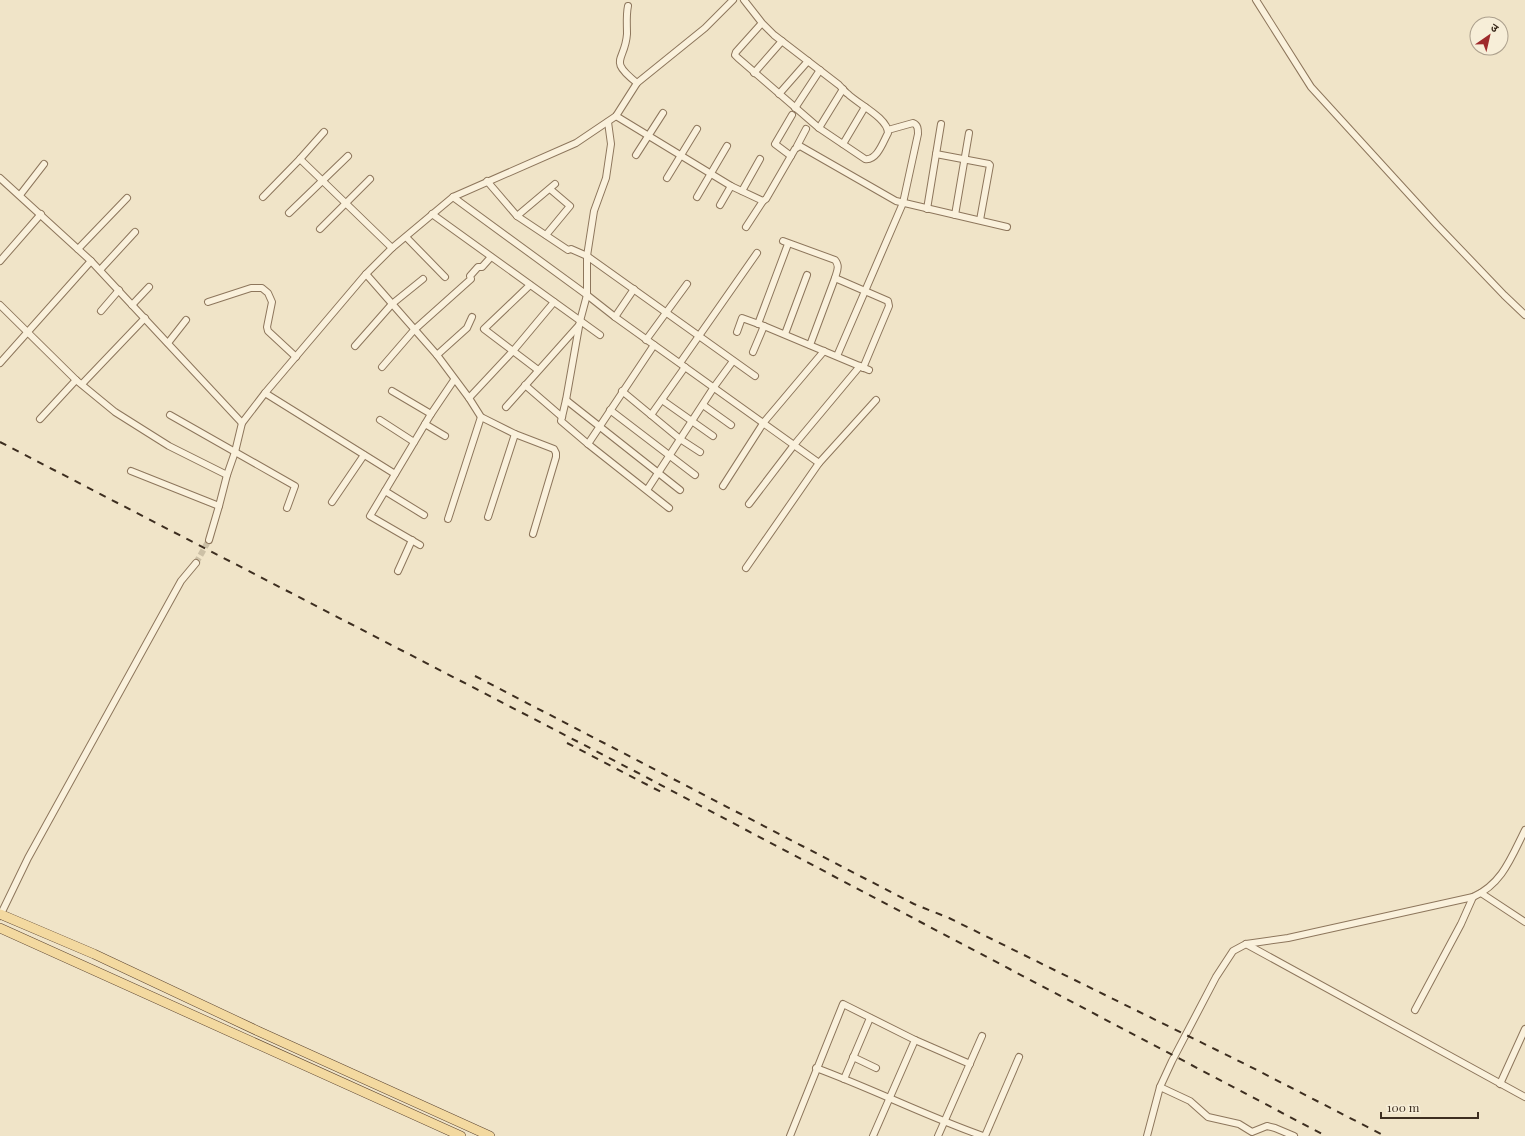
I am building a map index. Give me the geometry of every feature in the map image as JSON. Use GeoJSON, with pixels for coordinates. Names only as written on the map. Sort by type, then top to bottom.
{"type":"FeatureCollection","features":[{"type":"Feature","properties":{"kind":"main road"},"geometry":{"type":"LineString","coordinates":[[0,915],[94,954],[380,1087],[490,1136]]}},
{"type":"Feature","properties":{"kind":"main road"},"geometry":{"type":"LineString","coordinates":[[0,928],[462,1136]]}},
{"type":"Feature","properties":{"kind":"main road"},"geometry":{"type":"LineString","coordinates":[[375,1096],[380,1087]]}},
{"type":"Feature","properties":{"kind":"street"},"geometry":{"type":"LineString","coordinates":[[208,540],[235,452],[242,423],[265,393],[366,274],[392,248],[453,197],[576,142],[608,122],[616,116],[637,83],[705,28],[733,0]]}},
{"type":"Feature","properties":{"kind":"street"},"geometry":{"type":"LineString","coordinates":[[744,0],[762,23],[782,41],[844,89],[886,125],[888,133],[879,150],[872,158],[865,159],[819,128],[738,58],[736,52],[762,23]]}},
{"type":"Feature","properties":{"kind":"street"},"geometry":{"type":"LineString","coordinates":[[1256,0],[1311,87],[1436,225],[1504,295],[1525,314]]}},
{"type":"Feature","properties":{"kind":"street"},"geometry":{"type":"LineString","coordinates":[[628,6],[626,14],[627,35],[620,59],[620,66],[625,73],[637,83]]}},
{"type":"Feature","properties":{"kind":"street"},"geometry":{"type":"LineString","coordinates":[[754,73],[782,41]]}},
{"type":"Feature","properties":{"kind":"street"},"geometry":{"type":"LineString","coordinates":[[779,94],[808,60]]}},
{"type":"Feature","properties":{"kind":"street"},"geometry":{"type":"LineString","coordinates":[[795,108],[820,70]]}},
{"type":"Feature","properties":{"kind":"street"},"geometry":{"type":"LineString","coordinates":[[819,128],[844,89]]}},
{"type":"Feature","properties":{"kind":"street"},"geometry":{"type":"LineString","coordinates":[[842,144],[865,107]]}},
{"type":"Feature","properties":{"kind":"street"},"geometry":{"type":"LineString","coordinates":[[636,156],[663,113]]}},
{"type":"Feature","properties":{"kind":"street"},"geometry":{"type":"LineString","coordinates":[[616,116],[731,186],[763,201]]}},
{"type":"Feature","properties":{"kind":"street"},"geometry":{"type":"LineString","coordinates":[[791,156],[775,144],[792,116]]}},
{"type":"Feature","properties":{"kind":"street"},"geometry":{"type":"LineString","coordinates":[[608,122],[611,144],[606,178],[594,211],[587,256],[587,295],[580,322],[561,421],[669,508]]}},
{"type":"Feature","properties":{"kind":"street"},"geometry":{"type":"LineString","coordinates":[[837,356],[903,203],[918,128],[913,123],[888,130]]}},
{"type":"Feature","properties":{"kind":"street"},"geometry":{"type":"LineString","coordinates":[[927,208],[942,124]]}},
{"type":"Feature","properties":{"kind":"street"},"geometry":{"type":"LineString","coordinates":[[667,178],[697,128]]}},
{"type":"Feature","properties":{"kind":"street"},"geometry":{"type":"LineString","coordinates":[[746,227],[763,201],[766,199],[806,129]]}},
{"type":"Feature","properties":{"kind":"street"},"geometry":{"type":"LineString","coordinates":[[263,197],[324,132]]}},
{"type":"Feature","properties":{"kind":"street"},"geometry":{"type":"LineString","coordinates":[[955,215],[969,133]]}},
{"type":"Feature","properties":{"kind":"street"},"geometry":{"type":"LineString","coordinates":[[697,197],[712,174],[727,146]]}},
{"type":"Feature","properties":{"kind":"street"},"geometry":{"type":"LineString","coordinates":[[797,146],[805,148],[896,201],[1007,227]]}},
{"type":"Feature","properties":{"kind":"street"},"geometry":{"type":"LineString","coordinates":[[936,154],[987,162],[990,165],[980,220]]}},
{"type":"Feature","properties":{"kind":"street"},"geometry":{"type":"LineString","coordinates":[[289,213],[348,156]]}},
{"type":"Feature","properties":{"kind":"street"},"geometry":{"type":"LineString","coordinates":[[300,159],[392,248]]}},
{"type":"Feature","properties":{"kind":"street"},"geometry":{"type":"LineString","coordinates":[[742,191],[760,159]]}},
{"type":"Feature","properties":{"kind":"street"},"geometry":{"type":"LineString","coordinates":[[20,195],[44,164]]}},
{"type":"Feature","properties":{"kind":"street"},"geometry":{"type":"LineString","coordinates":[[0,178],[41,214],[100,270],[242,423]]}},
{"type":"Feature","properties":{"kind":"street"},"geometry":{"type":"LineString","coordinates":[[320,229],[370,179]]}},
{"type":"Feature","properties":{"kind":"street"},"geometry":{"type":"LineString","coordinates":[[487,181],[517,216],[568,250],[571,249],[587,256],[755,376]]}},
{"type":"Feature","properties":{"kind":"street"},"geometry":{"type":"LineString","coordinates":[[720,205],[731,186]]}},
{"type":"Feature","properties":{"kind":"street"},"geometry":{"type":"LineString","coordinates":[[517,216],[553,187],[570,206],[546,236]]}},
{"type":"Feature","properties":{"kind":"street"},"geometry":{"type":"LineString","coordinates":[[453,197],[646,340],[654,344],[820,463]]}},
{"type":"Feature","properties":{"kind":"street"},"geometry":{"type":"LineString","coordinates":[[78,249],[127,198]]}},
{"type":"Feature","properties":{"kind":"street"},"geometry":{"type":"LineString","coordinates":[[0,261],[41,214]]}},
{"type":"Feature","properties":{"kind":"street"},"geometry":{"type":"LineString","coordinates":[[432,214],[600,335]]}},
{"type":"Feature","properties":{"kind":"street"},"geometry":{"type":"LineString","coordinates":[[100,270],[135,232]]}},
{"type":"Feature","properties":{"kind":"street"},"geometry":{"type":"LineString","coordinates":[[406,237],[445,277]]}},
{"type":"Feature","properties":{"kind":"street"},"geometry":{"type":"LineString","coordinates":[[758,324],[786,242],[835,260],[838,267],[835,278],[810,345]]}},
{"type":"Feature","properties":{"kind":"street"},"geometry":{"type":"LineString","coordinates":[[651,416],[683,365],[699,336],[757,253]]}},
{"type":"Feature","properties":{"kind":"street"},"geometry":{"type":"LineString","coordinates":[[382,367],[414,330],[471,279],[470,276],[478,267],[482,266],[491,257]]}},
{"type":"Feature","properties":{"kind":"street"},"geometry":{"type":"LineString","coordinates":[[0,364],[91,261]]}},
{"type":"Feature","properties":{"kind":"street"},"geometry":{"type":"LineString","coordinates":[[366,274],[437,356],[481,417],[515,434],[554,449],[556,457],[533,534]]}},
{"type":"Feature","properties":{"kind":"street"},"geometry":{"type":"LineString","coordinates":[[785,334],[807,275]]}},
{"type":"Feature","properties":{"kind":"street"},"geometry":{"type":"LineString","coordinates":[[749,504],[794,444],[864,368],[889,306],[888,301],[835,278]]}},
{"type":"Feature","properties":{"kind":"street"},"geometry":{"type":"LineString","coordinates":[[355,346],[392,304],[423,279]]}},
{"type":"Feature","properties":{"kind":"street"},"geometry":{"type":"LineString","coordinates":[[646,340],[687,284]]}},
{"type":"Feature","properties":{"kind":"street"},"geometry":{"type":"LineString","coordinates":[[530,285],[484,329],[538,370]]}},
{"type":"Feature","properties":{"kind":"street"},"geometry":{"type":"LineString","coordinates":[[132,305],[149,287]]}},
{"type":"Feature","properties":{"kind":"street"},"geometry":{"type":"LineString","coordinates":[[208,302],[254,287],[265,290],[271,296],[272,302],[267,327],[268,331],[296,356]]}},
{"type":"Feature","properties":{"kind":"street"},"geometry":{"type":"LineString","coordinates":[[101,311],[119,290]]}},
{"type":"Feature","properties":{"kind":"street"},"geometry":{"type":"LineString","coordinates":[[615,317],[634,290]]}},
{"type":"Feature","properties":{"kind":"street"},"geometry":{"type":"LineString","coordinates":[[468,398],[513,351],[554,302]]}},
{"type":"Feature","properties":{"kind":"street"},"geometry":{"type":"LineString","coordinates":[[0,305],[79,382],[115,412],[169,446],[227,475]]}},
{"type":"Feature","properties":{"kind":"street"},"geometry":{"type":"LineString","coordinates":[[437,356],[467,328],[472,316]]}},
{"type":"Feature","properties":{"kind":"street"},"geometry":{"type":"LineString","coordinates":[[40,420],[145,318]]}},
{"type":"Feature","properties":{"kind":"street"},"geometry":{"type":"LineString","coordinates":[[737,332],[742,318],[785,334],[864,368]]}},
{"type":"Feature","properties":{"kind":"street"},"geometry":{"type":"LineString","coordinates":[[168,343],[186,320]]}},
{"type":"Feature","properties":{"kind":"street"},"geometry":{"type":"LineString","coordinates":[[506,407],[580,322]]}},
{"type":"Feature","properties":{"kind":"street"},"geometry":{"type":"LineString","coordinates":[[753,352],[764,326]]}},
{"type":"Feature","properties":{"kind":"street"},"geometry":{"type":"LineString","coordinates":[[588,444],[654,344]]}},
{"type":"Feature","properties":{"kind":"street"},"geometry":{"type":"LineString","coordinates":[[723,486],[764,422],[824,351]]}},
{"type":"Feature","properties":{"kind":"street"},"geometry":{"type":"LineString","coordinates":[[647,490],[714,387],[733,361]]}},
{"type":"Feature","properties":{"kind":"street"},"geometry":{"type":"LineString","coordinates":[[420,545],[370,516],[431,414],[454,380]]}},
{"type":"Feature","properties":{"kind":"street"},"geometry":{"type":"LineString","coordinates":[[525,385],[562,417]]}},
{"type":"Feature","properties":{"kind":"street"},"geometry":{"type":"LineString","coordinates":[[392,390],[431,414]]}},
{"type":"Feature","properties":{"kind":"street"},"geometry":{"type":"LineString","coordinates":[[622,392],[680,439],[700,452]]}},
{"type":"Feature","properties":{"kind":"street"},"geometry":{"type":"LineString","coordinates":[[265,393],[395,474]]}},
{"type":"Feature","properties":{"kind":"street"},"geometry":{"type":"LineString","coordinates":[[566,400],[680,490]]}},
{"type":"Feature","properties":{"kind":"street"},"geometry":{"type":"LineString","coordinates":[[662,400],[713,436]]}},
{"type":"Feature","properties":{"kind":"street"},"geometry":{"type":"LineString","coordinates":[[746,568],[820,463],[876,400]]}},
{"type":"Feature","properties":{"kind":"street"},"geometry":{"type":"LineString","coordinates":[[703,405],[731,425]]}},
{"type":"Feature","properties":{"kind":"street"},"geometry":{"type":"LineString","coordinates":[[610,410],[695,475]]}},
{"type":"Feature","properties":{"kind":"street"},"geometry":{"type":"LineString","coordinates":[[170,416],[295,486],[287,508]]}},
{"type":"Feature","properties":{"kind":"street"},"geometry":{"type":"LineString","coordinates":[[448,519],[481,417]]}},
{"type":"Feature","properties":{"kind":"street"},"geometry":{"type":"LineString","coordinates":[[380,420],[414,442]]}},
{"type":"Feature","properties":{"kind":"street"},"geometry":{"type":"LineString","coordinates":[[425,424],[445,436]]}},
{"type":"Feature","properties":{"kind":"street"},"geometry":{"type":"LineString","coordinates":[[488,517],[515,434]]}},
{"type":"Feature","properties":{"kind":"street"},"geometry":{"type":"LineString","coordinates":[[332,502],[364,455]]}},
{"type":"Feature","properties":{"kind":"street"},"geometry":{"type":"LineString","coordinates":[[131,471],[219,506]]}},
{"type":"Feature","properties":{"kind":"street"},"geometry":{"type":"LineString","coordinates":[[385,491],[424,515]]}},
{"type":"Feature","properties":{"kind":"street"},"geometry":{"type":"LineString","coordinates":[[398,571],[412,540]]}},
{"type":"Feature","properties":{"kind":"street"},"geometry":{"type":"LineString","coordinates":[[0,915],[28,858],[181,581],[196,564]]}},
{"type":"Feature","properties":{"kind":"street"},"geometry":{"type":"LineString","coordinates":[[1147,1136],[1160,1087],[1174,1057],[1227,959],[1233,951],[1246,944],[1288,938],[1481,894],[1489,888],[1506,870],[1525,830]]}},
{"type":"Feature","properties":{"kind":"street"},"geometry":{"type":"LineString","coordinates":[[1481,894],[1525,922]]}},
{"type":"Feature","properties":{"kind":"street"},"geometry":{"type":"LineString","coordinates":[[1415,1010],[1462,924],[1472,897]]}},
{"type":"Feature","properties":{"kind":"street"},"geometry":{"type":"LineString","coordinates":[[1246,944],[1525,1097]]}},
{"type":"Feature","properties":{"kind":"street"},"geometry":{"type":"LineString","coordinates":[[790,1136],[816,1068],[843,1004],[915,1040],[970,1064]]}},
{"type":"Feature","properties":{"kind":"street"},"geometry":{"type":"LineString","coordinates":[[844,1079],[870,1018]]}},
{"type":"Feature","properties":{"kind":"street"},"geometry":{"type":"LineString","coordinates":[[1500,1084],[1525,1029]]}},
{"type":"Feature","properties":{"kind":"street"},"geometry":{"type":"LineString","coordinates":[[938,1136],[982,1036]]}},
{"type":"Feature","properties":{"kind":"street"},"geometry":{"type":"LineString","coordinates":[[873,1136],[915,1040]]}},
{"type":"Feature","properties":{"kind":"street"},"geometry":{"type":"LineString","coordinates":[[854,1057],[876,1068]]}},
{"type":"Feature","properties":{"kind":"street"},"geometry":{"type":"LineString","coordinates":[[816,1068],[944,1123],[984,1136],[1019,1057]]}},
{"type":"Feature","properties":{"kind":"street"},"geometry":{"type":"LineString","coordinates":[[1160,1087],[1190,1101],[1208,1118],[1239,1124],[1252,1132],[1267,1126],[1294,1136]]}},
{"type":"Feature","properties":{"kind":"tunnel"},"geometry":{"type":"LineString","coordinates":[[196,563],[209,540]]}},
{"type":"Feature","properties":{"kind":"railway"},"geometry":{"type":"LineString","coordinates":[[0,442],[642,775],[1326,1136]]}},
{"type":"Feature","properties":{"kind":"railway"},"geometry":{"type":"LineString","coordinates":[[475,676],[914,904],[949,918],[1247,1065],[1385,1136]]}},
{"type":"Feature","properties":{"kind":"railway"},"geometry":{"type":"LineString","coordinates":[[567,743],[665,794]]}}]}
